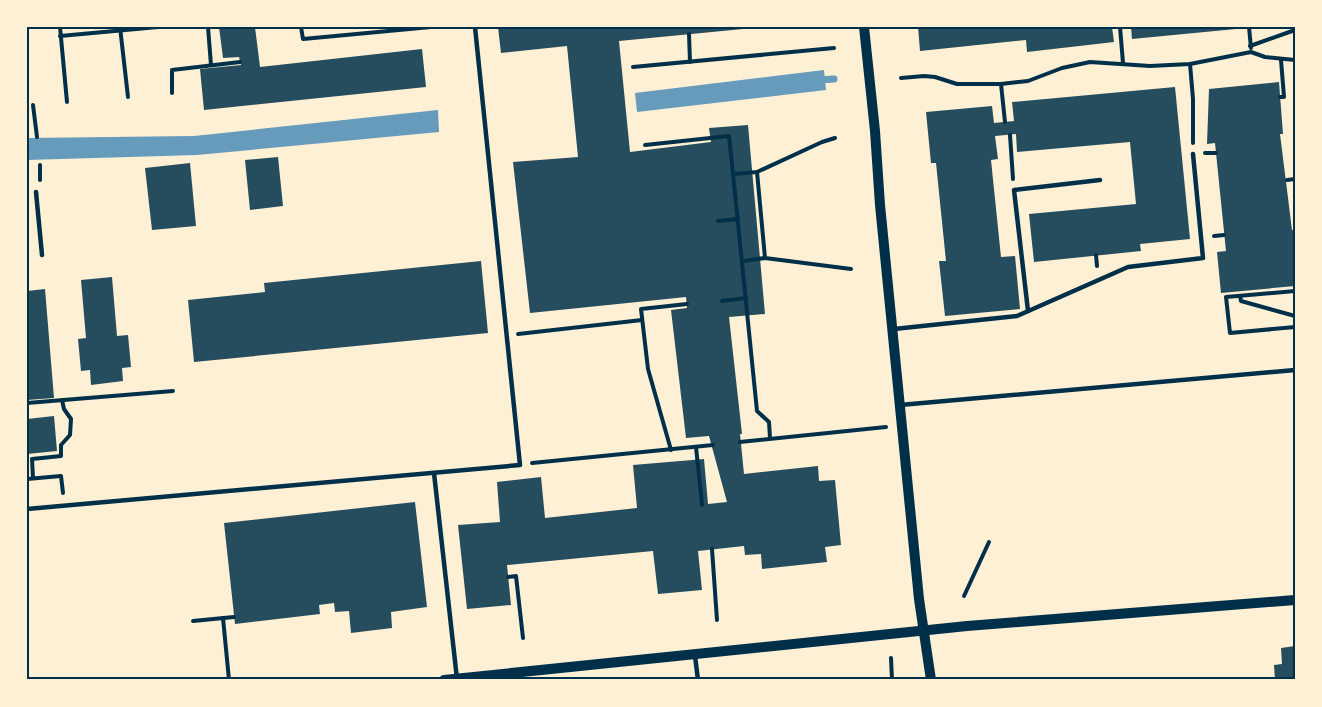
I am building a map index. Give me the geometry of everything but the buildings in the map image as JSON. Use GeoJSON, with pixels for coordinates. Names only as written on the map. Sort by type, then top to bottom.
{"type":"FeatureCollection","features":[{"type":"Feature","properties":{"kind":"street"},"geometry":{"type":"LineString","coordinates":[[864,27],[899,405],[919,599],[931,680]]}},
{"type":"Feature","properties":{"kind":"street"},"geometry":{"type":"LineString","coordinates":[[444,680],[1076,616],[1295,600]]}},
{"type":"Feature","properties":{"kind":"lane"},"geometry":{"type":"LineString","coordinates":[[27,509],[519,465],[475,27]]}},
{"type":"Feature","properties":{"kind":"lane"},"geometry":{"type":"LineString","coordinates":[[892,329],[1017,316],[1128,267],[1203,258],[1193,153]]}},
{"type":"Feature","properties":{"kind":"lane"},"geometry":{"type":"LineString","coordinates":[[1028,311],[1014,190],[1101,180]]}},
{"type":"Feature","properties":{"kind":"lane"},"geometry":{"type":"LineString","coordinates":[[36,192],[42,255]]}},
{"type":"Feature","properties":{"kind":"lane"},"geometry":{"type":"LineString","coordinates":[[899,405],[1295,370]]}},
{"type":"Feature","properties":{"kind":"lane"},"geometry":{"type":"LineString","coordinates":[[434,472],[457,679]]}},
{"type":"Feature","properties":{"kind":"lane"},"geometry":{"type":"LineString","coordinates":[[695,653],[698,680]]}},
{"type":"Feature","properties":{"kind":"path"},"geometry":{"type":"LineString","coordinates":[[60,27],[67,102]]}},
{"type":"Feature","properties":{"kind":"path"},"geometry":{"type":"LineString","coordinates":[[60,36],[158,27]]}},
{"type":"Feature","properties":{"kind":"path"},"geometry":{"type":"LineString","coordinates":[[208,27],[211,65]]}},
{"type":"Feature","properties":{"kind":"path"},"geometry":{"type":"LineString","coordinates":[[301,27],[303,39],[370,30],[431,27]]}},
{"type":"Feature","properties":{"kind":"path"},"geometry":{"type":"LineString","coordinates":[[1119,27],[1123,63]]}},
{"type":"Feature","properties":{"kind":"path"},"geometry":{"type":"LineString","coordinates":[[1249,27],[1251,49]]}},
{"type":"Feature","properties":{"kind":"path"},"geometry":{"type":"LineString","coordinates":[[120,29],[128,97]]}},
{"type":"Feature","properties":{"kind":"path"},"geometry":{"type":"LineString","coordinates":[[901,78],[924,76],[957,84],[1001,84],[1028,81],[1077,64],[1123,63],[1150,66],[1190,64],[1251,49],[1295,30]]}},
{"type":"Feature","properties":{"kind":"path"},"geometry":{"type":"LineString","coordinates":[[689,34],[690,62]]}},
{"type":"Feature","properties":{"kind":"path"},"geometry":{"type":"LineString","coordinates":[[633,67],[834,48]]}},
{"type":"Feature","properties":{"kind":"path"},"geometry":{"type":"LineString","coordinates":[[1251,49],[1281,60],[1295,60]]}},
{"type":"Feature","properties":{"kind":"path"},"geometry":{"type":"LineString","coordinates":[[1280,97],[1284,97],[1281,60]]}},
{"type":"Feature","properties":{"kind":"path"},"geometry":{"type":"LineString","coordinates":[[172,93],[172,69],[240,62]]}},
{"type":"Feature","properties":{"kind":"path"},"geometry":{"type":"LineString","coordinates":[[1190,64],[1193,99],[1193,153],[1216,153]]}},
{"type":"Feature","properties":{"kind":"path"},"geometry":{"type":"LineString","coordinates":[[1001,84],[1005,122]]}},
{"type":"Feature","properties":{"kind":"path"},"geometry":{"type":"LineString","coordinates":[[33,105],[37,137]]}},
{"type":"Feature","properties":{"kind":"path"},"geometry":{"type":"LineString","coordinates":[[1010,135],[1014,190]]}},
{"type":"Feature","properties":{"kind":"path"},"geometry":{"type":"LineString","coordinates":[[645,144],[729,136],[757,411],[769,422],[770,438]]}},
{"type":"Feature","properties":{"kind":"path"},"geometry":{"type":"LineString","coordinates":[[733,174],[757,172],[822,141],[835,138]]}},
{"type":"Feature","properties":{"kind":"path"},"geometry":{"type":"LineString","coordinates":[[757,172],[765,258]]}},
{"type":"Feature","properties":{"kind":"path"},"geometry":{"type":"LineString","coordinates":[[1287,180],[1295,179]]}},
{"type":"Feature","properties":{"kind":"path"},"geometry":{"type":"LineString","coordinates":[[718,221],[738,219]]}},
{"type":"Feature","properties":{"kind":"path"},"geometry":{"type":"LineString","coordinates":[[743,261],[765,258],[851,269]]}},
{"type":"Feature","properties":{"kind":"path"},"geometry":{"type":"LineString","coordinates":[[1295,291],[1255,292],[1226,297],[1230,333],[1295,327]]}},
{"type":"Feature","properties":{"kind":"path"},"geometry":{"type":"LineString","coordinates":[[1240,296],[1241,301],[1295,316]]}},
{"type":"Feature","properties":{"kind":"path"},"geometry":{"type":"LineString","coordinates":[[722,301],[746,298]]}},
{"type":"Feature","properties":{"kind":"path"},"geometry":{"type":"LineString","coordinates":[[671,450],[648,369],[641,309],[687,304]]}},
{"type":"Feature","properties":{"kind":"path"},"geometry":{"type":"LineString","coordinates":[[506,335],[642,320]]}},
{"type":"Feature","properties":{"kind":"path"},"geometry":{"type":"LineString","coordinates":[[27,403],[173,391]]}},
{"type":"Feature","properties":{"kind":"path"},"geometry":{"type":"LineString","coordinates":[[33,478],[32,459],[61,456],[61,445],[70,435],[71,419],[64,409],[62,400]]}},
{"type":"Feature","properties":{"kind":"path"},"geometry":{"type":"LineString","coordinates":[[740,442],[902,426]]}},
{"type":"Feature","properties":{"kind":"path"},"geometry":{"type":"LineString","coordinates":[[519,465],[713,446]]}},
{"type":"Feature","properties":{"kind":"path"},"geometry":{"type":"LineString","coordinates":[[696,447],[702,505]]}},
{"type":"Feature","properties":{"kind":"path"},"geometry":{"type":"LineString","coordinates":[[27,478],[61,476],[65,506]]}},
{"type":"Feature","properties":{"kind":"path"},"geometry":{"type":"LineString","coordinates":[[964,596],[989,542]]}},
{"type":"Feature","properties":{"kind":"path"},"geometry":{"type":"LineString","coordinates":[[712,549],[717,620]]}},
{"type":"Feature","properties":{"kind":"path"},"geometry":{"type":"LineString","coordinates":[[508,577],[516,576],[523,638]]}},
{"type":"Feature","properties":{"kind":"path"},"geometry":{"type":"LineString","coordinates":[[193,621],[234,617]]}},
{"type":"Feature","properties":{"kind":"path"},"geometry":{"type":"LineString","coordinates":[[223,618],[229,680]]}},
{"type":"Feature","properties":{"kind":"path"},"geometry":{"type":"LineString","coordinates":[[891,658],[892,680]]}},
{"type":"Feature","properties":{"kind":"water"},"geometry":{"type":"Polygon","coordinates":[[[824,70],[826,90],[637,112],[635,93],[824,70]]]}},
{"type":"Feature","properties":{"kind":"water"},"geometry":{"type":"Polygon","coordinates":[[[438,110],[439,132],[197,155],[27,160],[27,138],[194,136],[438,110]]]}},
{"type":"Feature","properties":{"kind":"waterway"},"geometry":{"type":"LineString","coordinates":[[818,80],[834,79]]}}]}
